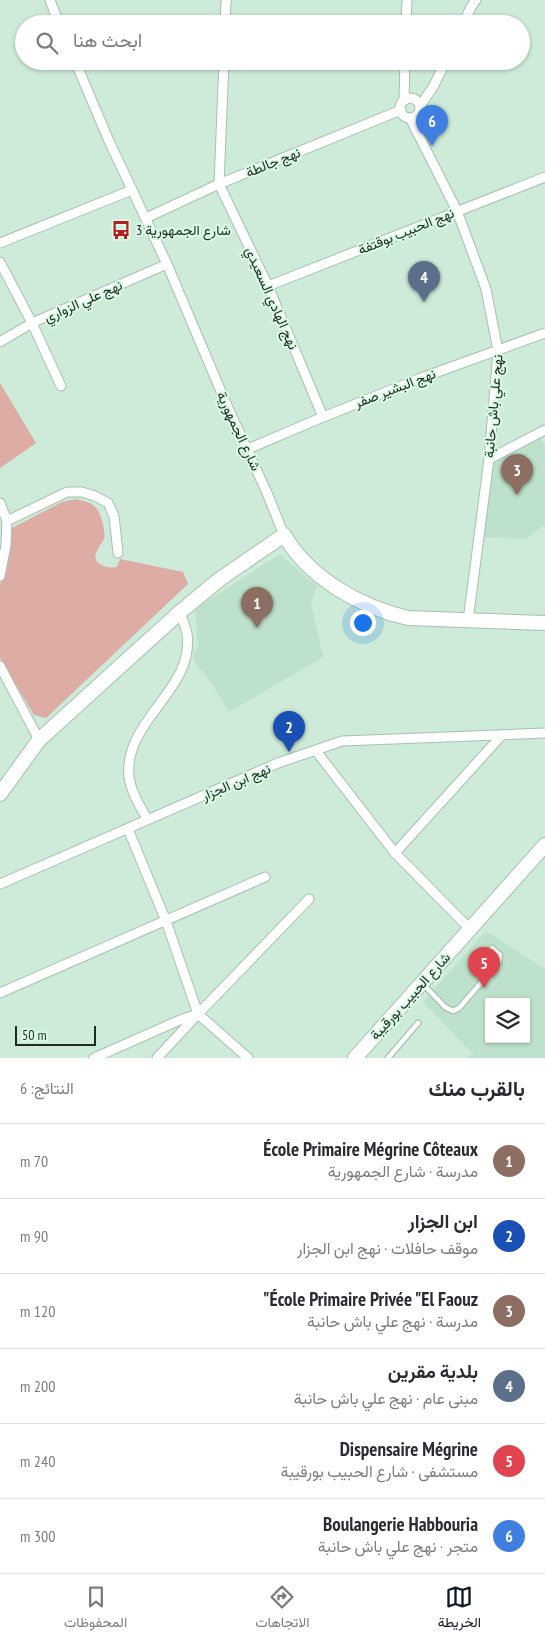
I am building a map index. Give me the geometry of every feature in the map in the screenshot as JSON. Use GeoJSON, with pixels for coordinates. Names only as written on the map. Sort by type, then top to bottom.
{"type":"FeatureCollection","features":[{"type":"Feature","properties":{"kind":"street"},"geometry":{"type":"LineString","coordinates":[[50,0],[56,15]]}},
{"type":"Feature","properties":{"kind":"street"},"geometry":{"type":"LineString","coordinates":[[226,0],[226,15]]}},
{"type":"Feature","properties":{"kind":"street"},"geometry":{"type":"LineString","coordinates":[[407,15],[408,0]]}},
{"type":"Feature","properties":{"kind":"street"},"geometry":{"type":"LineString","coordinates":[[467,15],[476,0]]}},
{"type":"Feature","properties":{"kind":"street","name":"شارع الجمهورية"},"geometry":{"type":"LineString","coordinates":[[79,70],[167,264],[225,401],[292,550],[333,586],[371,607],[390,614],[408,618],[545,623]]}},
{"type":"Feature","properties":{"kind":"street","name":"نهج الهادي السعيدي"},"geometry":{"type":"LineString","coordinates":[[224,70],[219,184],[268,286],[323,417]]}},
{"type":"Feature","properties":{"kind":"street"},"geometry":{"type":"LineString","coordinates":[[405,70],[404,100],[401,110],[404,116],[410,118],[418,114],[420,106],[442,70]]}},
{"type":"Feature","properties":{"kind":"street"},"geometry":{"type":"LineString","coordinates":[[404,100],[415,100],[420,106]]}},
{"type":"Feature","properties":{"kind":"street","name":"نهج جالطة"},"geometry":{"type":"LineString","coordinates":[[146,218],[219,184],[401,110]]}},
{"type":"Feature","properties":{"kind":"street","name":"نهج علي باش حانبة"},"geometry":{"type":"LineString","coordinates":[[410,118],[457,211],[486,289],[498,351],[489,459],[468,621]]}},
{"type":"Feature","properties":{"kind":"street","name":"نهج الحبيب بوقتفة"},"geometry":{"type":"LineString","coordinates":[[268,286],[545,177]]}},
{"type":"Feature","properties":{"kind":"street"},"geometry":{"type":"LineString","coordinates":[[0,243],[132,190]]}},
{"type":"Feature","properties":{"kind":"street"},"geometry":{"type":"LineString","coordinates":[[0,262],[32,323],[61,386]]}},
{"type":"Feature","properties":{"kind":"street","name":"نهج علي الزواري"},"geometry":{"type":"LineString","coordinates":[[0,342],[32,323],[167,264]]}},
{"type":"Feature","properties":{"kind":"street","name":"نهج البشير صفر"},"geometry":{"type":"LineString","coordinates":[[248,449],[421,378],[545,333]]}},
{"type":"Feature","properties":{"kind":"street"},"geometry":{"type":"LineString","coordinates":[[489,459],[545,430]]}},
{"type":"Feature","properties":{"kind":"street"},"geometry":{"type":"LineString","coordinates":[[7,521],[67,492],[82,492],[96,496],[108,503],[114,516],[118,553]]}},
{"type":"Feature","properties":{"kind":"street"},"geometry":{"type":"LineString","coordinates":[[0,503],[7,521],[6,545],[0,576]]}},
{"type":"Feature","properties":{"kind":"street"},"geometry":{"type":"LineString","coordinates":[[0,794],[39,740],[180,612],[214,584],[284,534]]}},
{"type":"Feature","properties":{"kind":"street"},"geometry":{"type":"LineString","coordinates":[[147,819],[133,792],[129,778],[128,762],[134,740],[181,672],[186,655],[187,634],[180,612]]}},
{"type":"Feature","properties":{"kind":"street"},"geometry":{"type":"LineString","coordinates":[[0,666],[39,740]]}},
{"type":"Feature","properties":{"kind":"street","name":"نهج ابن الجزار"},"geometry":{"type":"LineString","coordinates":[[0,884],[278,763],[342,741],[545,733]]}},
{"type":"Feature","properties":{"kind":"street"},"geometry":{"type":"LineString","coordinates":[[395,853],[502,735]]}},
{"type":"Feature","properties":{"kind":"street"},"geometry":{"type":"LineString","coordinates":[[316,751],[395,853],[470,929]]}},
{"type":"Feature","properties":{"kind":"street"},"geometry":{"type":"LineString","coordinates":[[0,777],[15,774]]}},
{"type":"Feature","properties":{"kind":"street"},"geometry":{"type":"LineString","coordinates":[[128,829],[166,921],[198,1014],[248,1058]]}},
{"type":"Feature","properties":{"kind":"street","name":"شارع الحبيب بورقيبة"},"geometry":{"type":"LineString","coordinates":[[356,1058],[545,845]]}},
{"type":"Feature","properties":{"kind":"street"},"geometry":{"type":"LineString","coordinates":[[0,993],[265,877]]}},
{"type":"Feature","properties":{"kind":"street"},"geometry":{"type":"LineString","coordinates":[[157,1058],[308,899]]}},
{"type":"Feature","properties":{"kind":"street"},"geometry":{"type":"LineString","coordinates":[[94,1058],[198,1014]]}},
{"type":"Feature","properties":{"kind":"lane"},"geometry":{"type":"LineString","coordinates":[[422,983],[445,1007],[453,1011],[459,1008],[499,962],[500,955],[492,948]]}},
{"type":"Feature","properties":{"kind":"lane"},"geometry":{"type":"LineString","coordinates":[[388,1058],[418,1023]]}},
{"type":"Feature","properties":{"kind":"shaded area"},"geometry":{"type":"Polygon","coordinates":[[[0,383],[36,443],[0,468],[0,383]]]}},
{"type":"Feature","properties":{"kind":"shaded area"},"geometry":{"type":"Polygon","coordinates":[[[538,435],[545,446],[545,525],[525,539],[483,537],[493,465],[497,459],[538,435]]]}},
{"type":"Feature","properties":{"kind":"shaded area"},"geometry":{"type":"Polygon","coordinates":[[[76,499],[93,505],[100,515],[104,536],[95,558],[100,564],[108,567],[117,567],[120,559],[183,572],[188,584],[46,718],[34,715],[0,658],[0,585],[9,554],[12,528],[62,502],[76,499]]]}},
{"type":"Feature","properties":{"kind":"shaded area"},"geometry":{"type":"Polygon","coordinates":[[[280,554],[317,586],[311,603],[323,657],[229,712],[212,684],[194,661],[193,655],[198,647],[195,609],[280,554]]]}},
{"type":"Feature","properties":{"kind":"shaded area"},"geometry":{"type":"Polygon","coordinates":[[[486,931],[545,969],[545,1058],[468,1058],[473,1054],[423,1002],[486,931]]]}},
{"type":"Feature","properties":{"kind":"place","name":"Boulangerie Habbouria"},"geometry":{"type":"Point","coordinates":[432,146]}},
{"type":"Feature","properties":{"kind":"place","name":"شارع الجمهورية 3"},"geometry":{"type":"Point","coordinates":[121,230]}},
{"type":"Feature","properties":{"kind":"place","name":"بلدية مقرين"},"geometry":{"type":"Point","coordinates":[424,302]}},
{"type":"Feature","properties":{"kind":"place","name":"École Primaire Privée \"El Faouz\""},"geometry":{"type":"Point","coordinates":[517,495]}},
{"type":"Feature","properties":{"kind":"place","name":"École Primaire Mégrine Côteaux"},"geometry":{"type":"Point","coordinates":[257,628]}},
{"type":"Feature","properties":{"kind":"place","name":"ابن الجزار"},"geometry":{"type":"Point","coordinates":[289,752]}},
{"type":"Feature","properties":{"kind":"place","name":"Dispensaire Mégrine"},"geometry":{"type":"Point","coordinates":[484,988]}}]}
